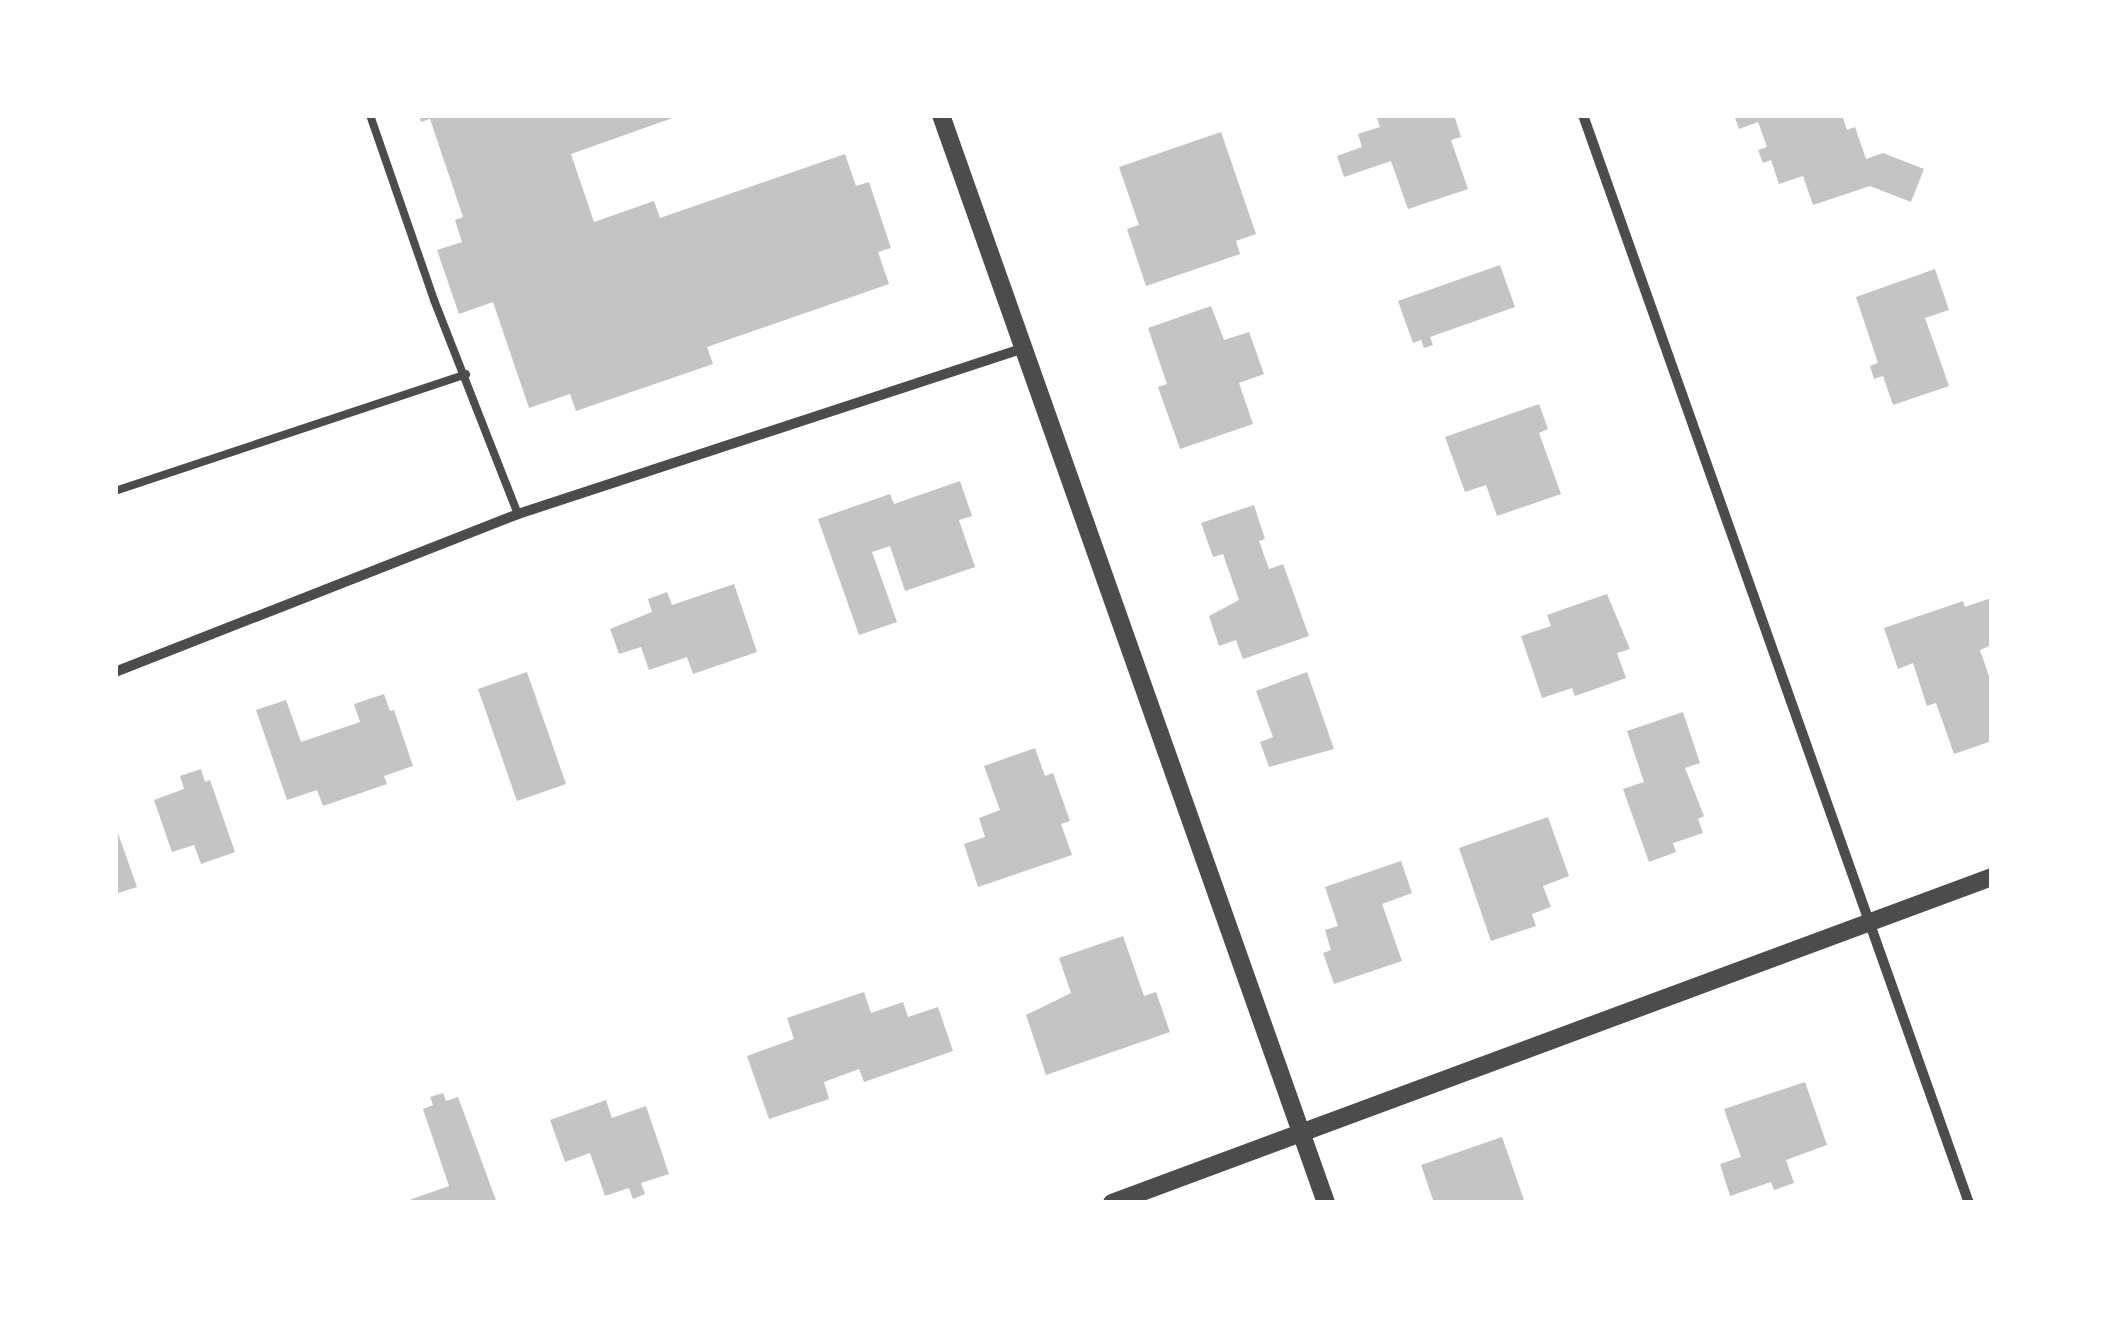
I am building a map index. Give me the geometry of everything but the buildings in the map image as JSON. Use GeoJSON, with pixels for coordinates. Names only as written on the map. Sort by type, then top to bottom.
{"type":"FeatureCollection","features":[{"type":"Feature","properties":{"kind":"street"},"geometry":{"type":"LineString","coordinates":[[942,115],[1326,1203]]}},
{"type":"Feature","properties":{"kind":"street"},"geometry":{"type":"LineString","coordinates":[[1583,115],[1969,1203]]}},
{"type":"Feature","properties":{"kind":"street"},"geometry":{"type":"LineString","coordinates":[[115,672],[518,514],[1024,348]]}},
{"type":"Feature","properties":{"kind":"street"},"geometry":{"type":"LineString","coordinates":[[1112,1203],[1992,877]]}},
{"type":"Feature","properties":{"kind":"lane"},"geometry":{"type":"LineString","coordinates":[[370,115],[434,300],[518,514]]}},
{"type":"Feature","properties":{"kind":"lane"},"geometry":{"type":"LineString","coordinates":[[115,491],[466,374]]}}]}
